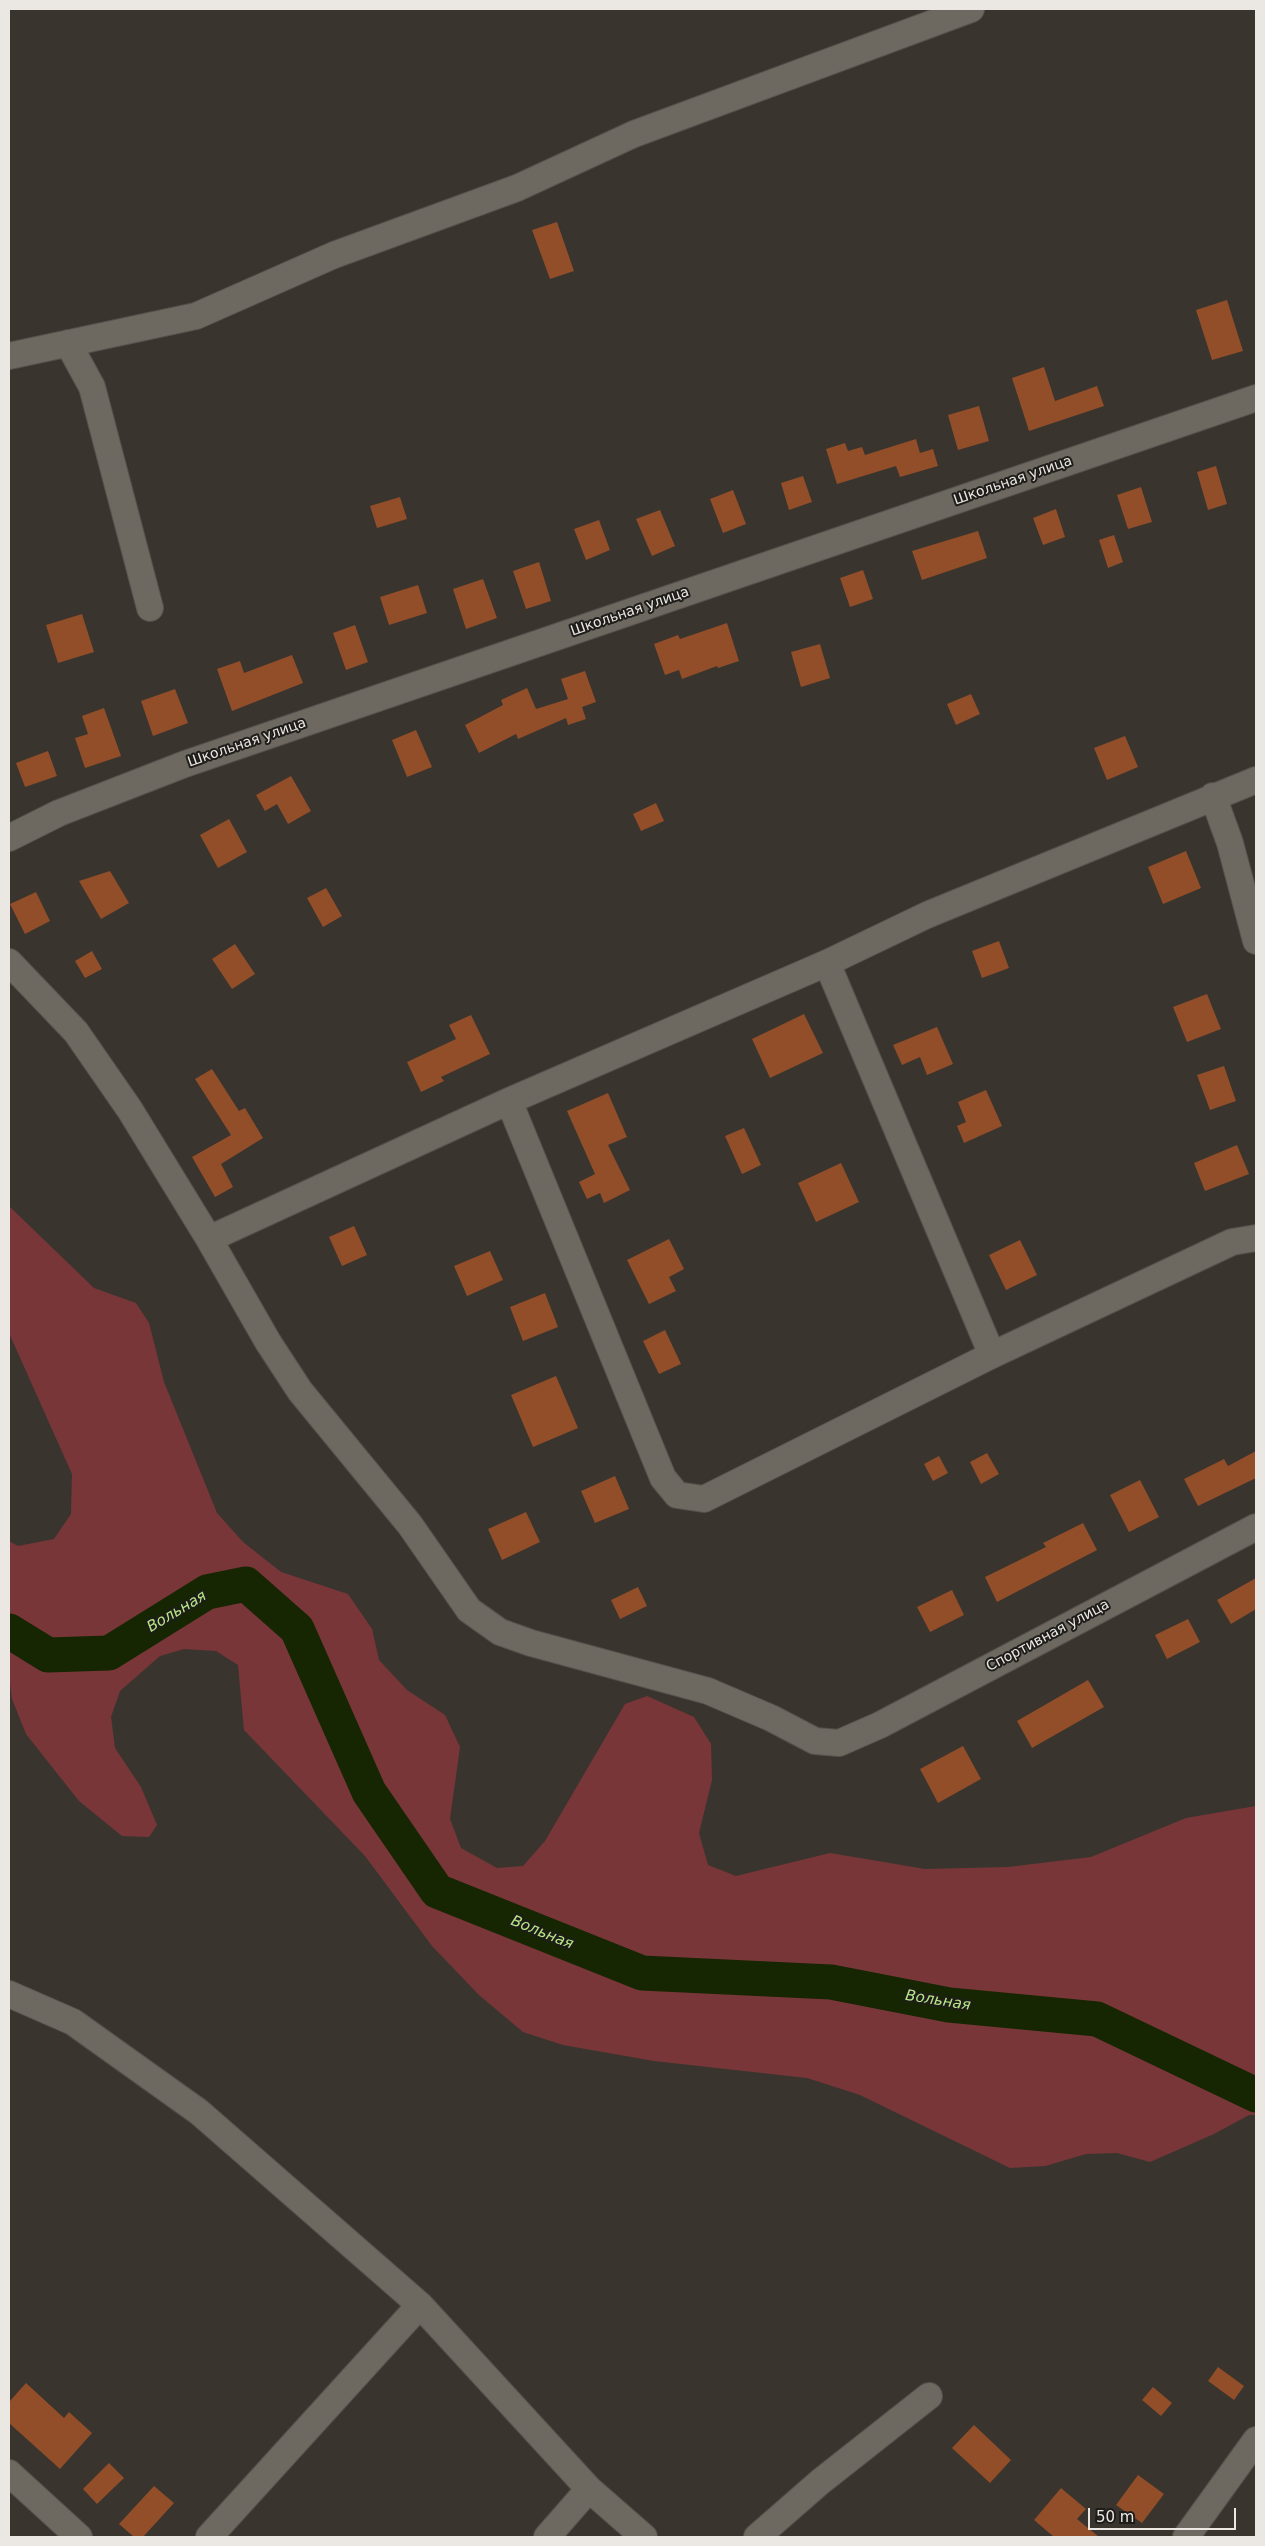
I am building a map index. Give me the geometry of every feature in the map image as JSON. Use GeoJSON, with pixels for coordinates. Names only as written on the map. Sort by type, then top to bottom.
{"type":"FeatureCollection","features":[{"type":"Feature","properties":{"kind":"street"},"geometry":{"type":"LineString","coordinates":[[9,356],[196,316],[334,255],[517,188],[634,134],[971,9]]}},
{"type":"Feature","properties":{"kind":"street"},"geometry":{"type":"LineString","coordinates":[[68,343],[92,387],[150,608]]}},
{"type":"Feature","properties":{"kind":"street","name":"Школьная улица"},"geometry":{"type":"LineString","coordinates":[[9,838],[59,814],[185,764],[1256,398]]}},
{"type":"Feature","properties":{"kind":"street"},"geometry":{"type":"LineString","coordinates":[[9,962],[76,1032],[130,1110],[210,1239],[509,1102],[827,963],[927,915],[1213,796],[1256,780]]}},
{"type":"Feature","properties":{"kind":"street"},"geometry":{"type":"LineString","coordinates":[[1213,796],[1230,844],[1256,941]]}},
{"type":"Feature","properties":{"kind":"street"},"geometry":{"type":"LineString","coordinates":[[827,963],[992,1356]]}},
{"type":"Feature","properties":{"kind":"street"},"geometry":{"type":"LineString","coordinates":[[509,1102],[663,1478],[677,1495],[704,1499],[992,1356],[1232,1242],[1256,1238]]}},
{"type":"Feature","properties":{"kind":"street","name":"Спортивная улица"},"geometry":{"type":"LineString","coordinates":[[210,1239],[268,1342],[300,1391],[410,1525],[469,1610],[500,1632],[531,1644],[708,1691],[770,1718],[815,1741],[839,1743],[880,1725],[1256,1527]]}},
{"type":"Feature","properties":{"kind":"street"},"geometry":{"type":"LineString","coordinates":[[9,1994],[72,2022],[199,2112],[420,2306],[589,2489],[644,2537]]}},
{"type":"Feature","properties":{"kind":"street"},"geometry":{"type":"LineString","coordinates":[[209,2537],[420,2306]]}},
{"type":"Feature","properties":{"kind":"street"},"geometry":{"type":"LineString","coordinates":[[757,2537],[820,2482],[929,2396]]}},
{"type":"Feature","properties":{"kind":"street"},"geometry":{"type":"LineString","coordinates":[[1186,2537],[1256,2440]]}},
{"type":"Feature","properties":{"kind":"street"},"geometry":{"type":"LineString","coordinates":[[9,2473],[79,2537]]}},
{"type":"Feature","properties":{"kind":"street"},"geometry":{"type":"LineString","coordinates":[[547,2537],[589,2489]]}},
{"type":"Feature","properties":{"kind":"shaded area"},"geometry":{"type":"Polygon","coordinates":[[[9,1206],[94,1288],[136,1303],[149,1323],[164,1382],[217,1513],[243,1542],[281,1572],[348,1594],[372,1629],[379,1660],[407,1690],[445,1715],[460,1747],[450,1819],[461,1848],[497,1868],[523,1866],[545,1841],[625,1704],[647,1696],[694,1717],[711,1744],[712,1780],[699,1833],[708,1865],[736,1876],[830,1853],[925,1869],[1008,1867],[1091,1857],[1186,1818],[1256,1806],[1256,2115],[1249,2115],[1214,2134],[1150,2162],[1117,2153],[1086,2154],[1045,2166],[1010,2168],[860,2095],[807,2078],[654,2061],[563,2045],[523,2032],[479,1995],[432,1946],[365,1856],[244,1730],[238,1665],[216,1651],[184,1649],[160,1656],[120,1691],[111,1717],[115,1748],[141,1787],[157,1825],[149,1837],[122,1836],[79,1801],[26,1734],[12,1699],[9,1675],[9,1541],[18,1546],[54,1539],[71,1514],[72,1474],[9,1333],[9,1206]]]}},
{"type":"Feature","properties":{"kind":"building"},"geometry":{"type":"Polygon","coordinates":[[[557,222],[574,271],[550,279],[532,230],[557,222]]]}},
{"type":"Feature","properties":{"kind":"building"},"geometry":{"type":"Polygon","coordinates":[[[1227,300],[1243,351],[1212,360],[1196,310],[1227,300]]]}},
{"type":"Feature","properties":{"kind":"building"},"geometry":{"type":"Polygon","coordinates":[[[1044,367],[1055,401],[1097,386],[1104,406],[1029,431],[1012,378],[1044,367]]]}},
{"type":"Feature","properties":{"kind":"building"},"geometry":{"type":"Polygon","coordinates":[[[979,406],[989,441],[958,450],[948,415],[979,406]]]}},
{"type":"Feature","properties":{"kind":"building"},"geometry":{"type":"Polygon","coordinates":[[[916,439],[920,453],[933,449],[938,466],[900,477],[896,466],[837,484],[826,449],[845,443],[848,451],[862,447],[865,455],[916,439]]]}},
{"type":"Feature","properties":{"kind":"building"},"geometry":{"type":"Polygon","coordinates":[[[1216,466],[1227,504],[1208,510],[1197,472],[1216,466]]]}},
{"type":"Feature","properties":{"kind":"building"},"geometry":{"type":"Polygon","coordinates":[[[803,476],[812,502],[789,510],[781,483],[803,476]]]}},
{"type":"Feature","properties":{"kind":"building"},"geometry":{"type":"Polygon","coordinates":[[[1141,487],[1152,522],[1128,529],[1117,495],[1141,487]]]}},
{"type":"Feature","properties":{"kind":"building"},"geometry":{"type":"Polygon","coordinates":[[[733,490],[746,524],[723,533],[710,499],[733,490]]]}},
{"type":"Feature","properties":{"kind":"building"},"geometry":{"type":"Polygon","coordinates":[[[400,497],[407,519],[377,528],[370,506],[400,497]]]}},
{"type":"Feature","properties":{"kind":"building"},"geometry":{"type":"Polygon","coordinates":[[[1056,509],[1065,537],[1043,545],[1033,518],[1056,509]]]}},
{"type":"Feature","properties":{"kind":"building"},"geometry":{"type":"Polygon","coordinates":[[[660,510],[675,546],[652,556],[636,519],[660,510]]]}},
{"type":"Feature","properties":{"kind":"building"},"geometry":{"type":"Polygon","coordinates":[[[599,520],[610,550],[586,560],[574,529],[599,520]]]}},
{"type":"Feature","properties":{"kind":"building"},"geometry":{"type":"Polygon","coordinates":[[[978,531],[987,558],[922,580],[912,551],[978,531]]]}},
{"type":"Feature","properties":{"kind":"building"},"geometry":{"type":"Polygon","coordinates":[[[1114,535],[1123,562],[1108,568],[1099,540],[1114,535]]]}},
{"type":"Feature","properties":{"kind":"building"},"geometry":{"type":"Polygon","coordinates":[[[539,562],[551,601],[526,609],[513,571],[539,562]]]}},
{"type":"Feature","properties":{"kind":"building"},"geometry":{"type":"Polygon","coordinates":[[[863,570],[873,599],[850,607],[840,578],[863,570]]]}},
{"type":"Feature","properties":{"kind":"building"},"geometry":{"type":"Polygon","coordinates":[[[483,579],[497,618],[466,629],[453,589],[483,579]]]}},
{"type":"Feature","properties":{"kind":"building"},"geometry":{"type":"Polygon","coordinates":[[[418,585],[427,613],[389,625],[380,597],[418,585]]]}},
{"type":"Feature","properties":{"kind":"building"},"geometry":{"type":"Polygon","coordinates":[[[82,614],[94,652],[58,663],[46,625],[82,614]]]}},
{"type":"Feature","properties":{"kind":"building"},"geometry":{"type":"Polygon","coordinates":[[[727,623],[739,661],[718,668],[717,666],[682,679],[679,670],[665,675],[654,644],[678,635],[680,639],[727,623]]]}},
{"type":"Feature","properties":{"kind":"building"},"geometry":{"type":"Polygon","coordinates":[[[355,625],[368,662],[346,670],[333,633],[355,625]]]}},
{"type":"Feature","properties":{"kind":"building"},"geometry":{"type":"Polygon","coordinates":[[[820,644],[830,678],[801,687],[791,652],[820,644]]]}},
{"type":"Feature","properties":{"kind":"building"},"geometry":{"type":"Polygon","coordinates":[[[292,655],[303,683],[232,711],[217,669],[240,661],[244,673],[292,655]]]}},
{"type":"Feature","properties":{"kind":"building"},"geometry":{"type":"Polygon","coordinates":[[[585,671],[596,702],[582,707],[586,719],[568,725],[566,718],[518,739],[516,734],[479,753],[465,725],[503,705],[501,700],[527,688],[536,709],[568,699],[561,679],[585,671]]]}},
{"type":"Feature","properties":{"kind":"building"},"geometry":{"type":"Polygon","coordinates":[[[175,689],[188,723],[153,736],[141,701],[175,689]]]}},
{"type":"Feature","properties":{"kind":"building"},"geometry":{"type":"Polygon","coordinates":[[[971,694],[980,714],[956,725],[947,704],[971,694]]]}},
{"type":"Feature","properties":{"kind":"building"},"geometry":{"type":"Polygon","coordinates":[[[104,708],[121,756],[85,768],[75,738],[88,734],[82,716],[104,708]]]}},
{"type":"Feature","properties":{"kind":"building"},"geometry":{"type":"Polygon","coordinates":[[[416,730],[432,767],[407,777],[392,740],[416,730]]]}},
{"type":"Feature","properties":{"kind":"building"},"geometry":{"type":"Polygon","coordinates":[[[1125,736],[1138,767],[1107,780],[1094,748],[1125,736]]]}},
{"type":"Feature","properties":{"kind":"building"},"geometry":{"type":"Polygon","coordinates":[[[48,751],[57,776],[25,787],[16,763],[48,751]]]}},
{"type":"Feature","properties":{"kind":"building"},"geometry":{"type":"Polygon","coordinates":[[[291,776],[311,811],[288,824],[277,804],[265,811],[256,795],[291,776]]]}},
{"type":"Feature","properties":{"kind":"building"},"geometry":{"type":"Polygon","coordinates":[[[656,803],[664,821],[641,831],[633,814],[656,803]]]}},
{"type":"Feature","properties":{"kind":"building"},"geometry":{"type":"Polygon","coordinates":[[[229,819],[247,852],[218,868],[200,835],[229,819]]]}},
{"type":"Feature","properties":{"kind":"building"},"geometry":{"type":"Polygon","coordinates":[[[1186,851],[1201,888],[1163,904],[1148,867],[1186,851]]]}},
{"type":"Feature","properties":{"kind":"building"},"geometry":{"type":"Polygon","coordinates":[[[110,871],[129,903],[101,919],[79,881],[110,871]]]}},
{"type":"Feature","properties":{"kind":"building"},"geometry":{"type":"Polygon","coordinates":[[[326,888],[342,916],[323,927],[307,898],[326,888]]]}},
{"type":"Feature","properties":{"kind":"building"},"geometry":{"type":"Polygon","coordinates":[[[36,892],[50,921],[25,934],[10,904],[36,892]]]}},
{"type":"Feature","properties":{"kind":"building"},"geometry":{"type":"Polygon","coordinates":[[[999,941],[1009,968],[982,978],[972,951],[999,941]]]}},
{"type":"Feature","properties":{"kind":"building"},"geometry":{"type":"Polygon","coordinates":[[[235,944],[255,974],[232,989],[212,959],[235,944]]]}},
{"type":"Feature","properties":{"kind":"building"},"geometry":{"type":"Polygon","coordinates":[[[92,951],[102,969],[85,978],[75,961],[92,951]]]}},
{"type":"Feature","properties":{"kind":"building"},"geometry":{"type":"Polygon","coordinates":[[[1207,994],[1221,1029],[1187,1042],[1173,1007],[1207,994]]]}},
{"type":"Feature","properties":{"kind":"building"},"geometry":{"type":"Polygon","coordinates":[[[804,1014],[823,1053],[770,1078],[752,1039],[804,1014]]]}},
{"type":"Feature","properties":{"kind":"building"},"geometry":{"type":"Polygon","coordinates":[[[471,1015],[490,1054],[441,1077],[444,1081],[421,1092],[407,1062],[456,1039],[449,1025],[471,1015]]]}},
{"type":"Feature","properties":{"kind":"building"},"geometry":{"type":"Polygon","coordinates":[[[937,1027],[953,1064],[927,1075],[920,1057],[902,1065],[893,1045],[937,1027]]]}},
{"type":"Feature","properties":{"kind":"building"},"geometry":{"type":"Polygon","coordinates":[[[1224,1066],[1236,1101],[1210,1110],[1197,1075],[1224,1066]]]}},
{"type":"Feature","properties":{"kind":"building"},"geometry":{"type":"Polygon","coordinates":[[[212,1069],[239,1111],[245,1108],[263,1138],[221,1164],[233,1187],[215,1197],[192,1157],[231,1135],[195,1079],[212,1069]]]}},
{"type":"Feature","properties":{"kind":"building"},"geometry":{"type":"Polygon","coordinates":[[[986,1090],[1002,1126],[964,1143],[957,1126],[966,1122],[958,1102],[986,1090]]]}},
{"type":"Feature","properties":{"kind":"building"},"geometry":{"type":"Polygon","coordinates":[[[608,1093],[627,1137],[608,1145],[630,1190],[604,1203],[600,1193],[587,1199],[579,1182],[595,1174],[567,1111],[608,1093]]]}},
{"type":"Feature","properties":{"kind":"building"},"geometry":{"type":"Polygon","coordinates":[[[744,1128],[761,1165],[742,1174],[725,1136],[744,1128]]]}},
{"type":"Feature","properties":{"kind":"building"},"geometry":{"type":"Polygon","coordinates":[[[1237,1145],[1249,1174],[1205,1191],[1194,1163],[1237,1145]]]}},
{"type":"Feature","properties":{"kind":"building"},"geometry":{"type":"Polygon","coordinates":[[[841,1163],[859,1202],[816,1222],[798,1183],[841,1163]]]}},
{"type":"Feature","properties":{"kind":"building"},"geometry":{"type":"Polygon","coordinates":[[[354,1226],[367,1255],[342,1266],[329,1237],[354,1226]]]}},
{"type":"Feature","properties":{"kind":"building"},"geometry":{"type":"Polygon","coordinates":[[[669,1239],[684,1269],[669,1277],[676,1291],[649,1304],[627,1260],[669,1239]]]}},
{"type":"Feature","properties":{"kind":"building"},"geometry":{"type":"Polygon","coordinates":[[[1020,1240],[1037,1275],[1006,1290],[989,1255],[1020,1240]]]}},
{"type":"Feature","properties":{"kind":"building"},"geometry":{"type":"Polygon","coordinates":[[[490,1251],[503,1280],[467,1296],[454,1266],[490,1251]]]}},
{"type":"Feature","properties":{"kind":"building"},"geometry":{"type":"Polygon","coordinates":[[[545,1293],[558,1327],[523,1341],[510,1307],[545,1293]]]}},
{"type":"Feature","properties":{"kind":"building"},"geometry":{"type":"Polygon","coordinates":[[[665,1330],[681,1364],[659,1374],[643,1341],[665,1330]]]}},
{"type":"Feature","properties":{"kind":"building"},"geometry":{"type":"Polygon","coordinates":[[[556,1376],[578,1428],[533,1447],[511,1395],[556,1376]]]}},
{"type":"Feature","properties":{"kind":"building"},"geometry":{"type":"Polygon","coordinates":[[[1256,1451],[1256,1478],[1198,1506],[1184,1479],[1224,1459],[1228,1466],[1256,1451]]]}},
{"type":"Feature","properties":{"kind":"building"},"geometry":{"type":"Polygon","coordinates":[[[987,1453],[999,1474],[981,1484],[970,1462],[987,1453]]]}},
{"type":"Feature","properties":{"kind":"building"},"geometry":{"type":"Polygon","coordinates":[[[939,1456],[948,1473],[933,1481],[924,1464],[939,1456]]]}},
{"type":"Feature","properties":{"kind":"building"},"geometry":{"type":"Polygon","coordinates":[[[615,1476],[629,1509],[595,1523],[581,1491],[615,1476]]]}},
{"type":"Feature","properties":{"kind":"building"},"geometry":{"type":"Polygon","coordinates":[[[1140,1480],[1159,1517],[1129,1532],[1110,1495],[1140,1480]]]}},
{"type":"Feature","properties":{"kind":"building"},"geometry":{"type":"Polygon","coordinates":[[[526,1512],[540,1542],[502,1560],[488,1529],[526,1512]]]}},
{"type":"Feature","properties":{"kind":"building"},"geometry":{"type":"Polygon","coordinates":[[[1083,1523],[1097,1550],[997,1602],[985,1577],[1046,1547],[1043,1543],[1083,1523]]]}},
{"type":"Feature","properties":{"kind":"building"},"geometry":{"type":"Polygon","coordinates":[[[1256,1578],[1256,1609],[1231,1624],[1217,1600],[1256,1578]]]}},
{"type":"Feature","properties":{"kind":"building"},"geometry":{"type":"Polygon","coordinates":[[[638,1587],[647,1606],[620,1619],[611,1600],[638,1587]]]}},
{"type":"Feature","properties":{"kind":"building"},"geometry":{"type":"Polygon","coordinates":[[[952,1590],[964,1615],[930,1632],[917,1607],[952,1590]]]}},
{"type":"Feature","properties":{"kind":"building"},"geometry":{"type":"Polygon","coordinates":[[[1188,1619],[1200,1642],[1167,1659],[1155,1635],[1188,1619]]]}},
{"type":"Feature","properties":{"kind":"building"},"geometry":{"type":"Polygon","coordinates":[[[1088,1680],[1104,1707],[1032,1748],[1017,1721],[1088,1680]]]}},
{"type":"Feature","properties":{"kind":"building"},"geometry":{"type":"Polygon","coordinates":[[[963,1746],[981,1779],[938,1803],[920,1769],[963,1746]]]}},
{"type":"Feature","properties":{"kind":"building"},"geometry":{"type":"Polygon","coordinates":[[[1218,2367],[1244,2386],[1234,2400],[1208,2381],[1218,2367]]]}},
{"type":"Feature","properties":{"kind":"building"},"geometry":{"type":"Polygon","coordinates":[[[26,2383],[64,2418],[69,2412],[92,2433],[60,2469],[9,2423],[9,2402],[26,2383]]]}},
{"type":"Feature","properties":{"kind":"building"},"geometry":{"type":"Polygon","coordinates":[[[1153,2387],[1172,2403],[1161,2416],[1142,2400],[1153,2387]]]}},
{"type":"Feature","properties":{"kind":"building"},"geometry":{"type":"Polygon","coordinates":[[[974,2425],[1011,2460],[990,2483],[952,2448],[974,2425]]]}},
{"type":"Feature","properties":{"kind":"building"},"geometry":{"type":"Polygon","coordinates":[[[109,2463],[124,2478],[97,2504],[83,2489],[109,2463]]]}},
{"type":"Feature","properties":{"kind":"building"},"geometry":{"type":"Polygon","coordinates":[[[1138,2475],[1164,2494],[1142,2523],[1116,2505],[1138,2475]]]}},
{"type":"Feature","properties":{"kind":"building"},"geometry":{"type":"Polygon","coordinates":[[[154,2486],[174,2503],[143,2537],[134,2537],[119,2524],[154,2486]]]}},
{"type":"Feature","properties":{"kind":"building"},"geometry":{"type":"Polygon","coordinates":[[[1061,2488],[1086,2509],[1077,2519],[1099,2537],[1054,2537],[1034,2520],[1061,2488]]]}},
{"type":"Feature","properties":{"kind":"waterway","name":"Вольная"},"geometry":{"type":"LineString","coordinates":[[9,1631],[48,1655],[109,1653],[207,1592],[246,1584],[297,1629],[369,1792],[437,1891],[642,1973],[831,1982],[949,2005],[1097,2019],[1256,2095]]}}]}
